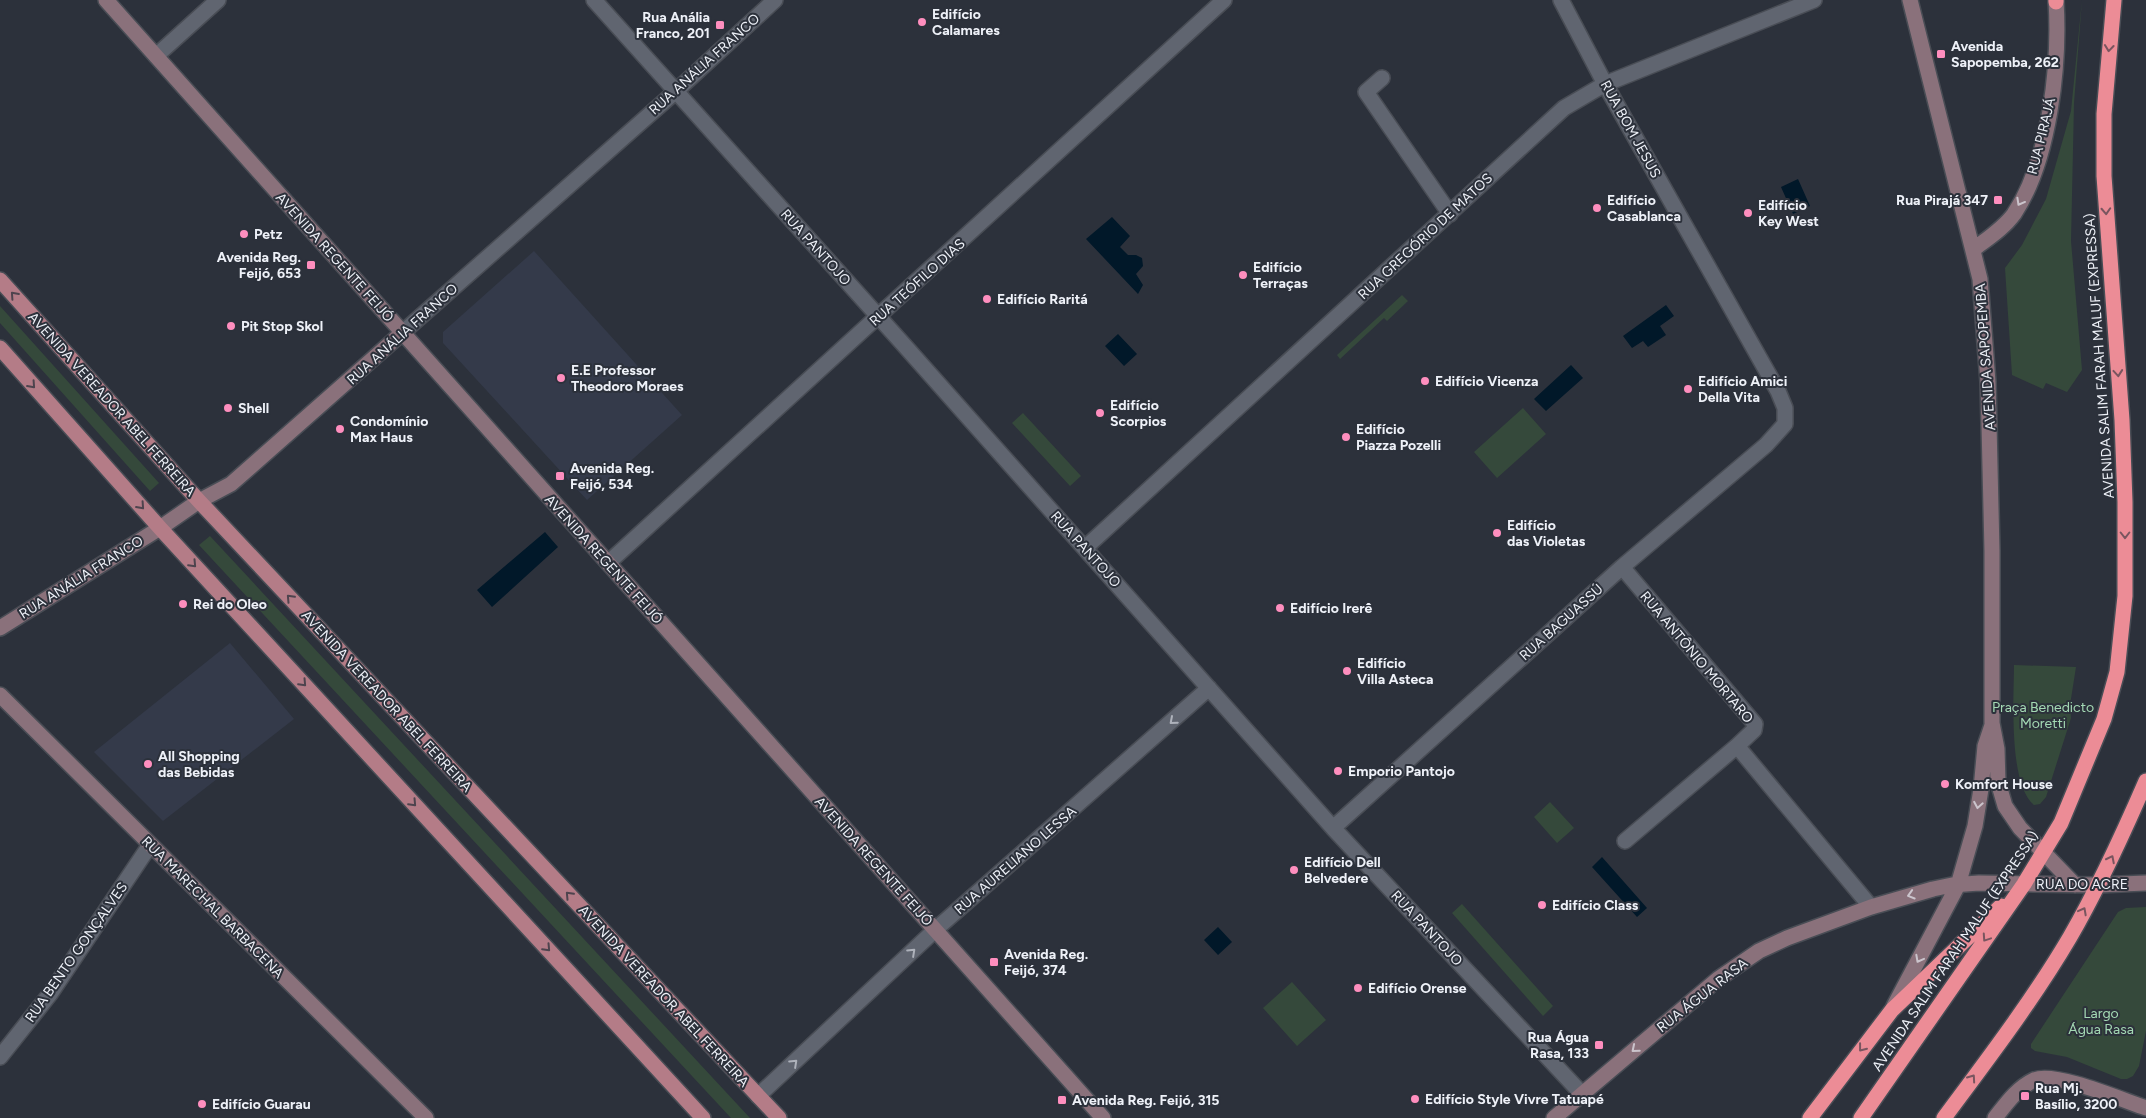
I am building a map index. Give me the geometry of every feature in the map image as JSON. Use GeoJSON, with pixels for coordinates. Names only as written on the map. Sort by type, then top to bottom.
{"type":"FeatureCollection","features":[{"type":"Feature","properties":{"kind":"highway","name":"AVENIDA SALIM FARAH MALUF (EXPRESSA)"},"geometry":{"type":"LineString","coordinates":[[1861,1118],[2024,884],[2061,823],[2104,720],[2117,672],[2125,596],[2122,420],[2104,176],[2104,114],[2114,0]]}},
{"type":"Feature","properties":{"kind":"highway"},"geometry":{"type":"LineString","coordinates":[[1944,1118],[2044,978],[2070,937],[2124,832],[2146,781]]}},
{"type":"Feature","properties":{"kind":"highway"},"geometry":{"type":"LineString","coordinates":[[1810,1118],[1892,1010],[2024,884]]}},
{"type":"Feature","properties":{"kind":"main road","name":"AVENIDA REGENTE FEIJÓ"},"geometry":{"type":"LineString","coordinates":[[106,0],[1103,1118]]}},
{"type":"Feature","properties":{"kind":"main road","name":"AVENIDA SAPOPEMBA"},"geometry":{"type":"LineString","coordinates":[[1910,0],[1980,279],[1988,382],[1992,551],[1992,723],[1997,749],[1998,782],[2005,806],[2020,828],[2075,885]]}},
{"type":"Feature","properties":{"kind":"main road","name":"RUA PIRAJÁ"},"geometry":{"type":"LineString","coordinates":[[1974,249],[2013,215],[2028,189],[2040,154],[2051,103],[2056,0]]}},
{"type":"Feature","properties":{"kind":"main road","name":"AVENIDA VEREADOR ABEL FERREIRA"},"geometry":{"type":"LineString","coordinates":[[0,280],[199,501],[779,1118]]}},
{"type":"Feature","properties":{"kind":"main road","name":"RUA ANÁLIA FRANCO"},"geometry":{"type":"LineString","coordinates":[[0,628],[160,528],[199,501],[231,484],[402,333]]}},
{"type":"Feature","properties":{"kind":"main road"},"geometry":{"type":"LineString","coordinates":[[0,348],[160,528],[703,1118]]}},
{"type":"Feature","properties":{"kind":"main road","name":"RUA MARECHAL BARBACENA"},"geometry":{"type":"LineString","coordinates":[[0,696],[426,1118]]}},
{"type":"Feature","properties":{"kind":"main road","name":"AVENIDA SAPOPEMBA"},"geometry":{"type":"LineString","coordinates":[[1892,1010],[1958,885],[1974,826],[1981,789],[1985,746],[1992,723]]}},
{"type":"Feature","properties":{"kind":"main road","name":"RUA DO ACRE"},"geometry":{"type":"LineString","coordinates":[[1958,885],[2097,886],[2146,883]]}},
{"type":"Feature","properties":{"kind":"main road","name":"RUA ÁGUA RASA"},"geometry":{"type":"LineString","coordinates":[[1554,1118],[1718,980],[1759,951],[1787,938],[1871,908],[1933,889],[1958,885]]}},
{"type":"Feature","properties":{"kind":"main road"},"geometry":{"type":"LineString","coordinates":[[1994,1118],[2023,1086],[2043,1078],[2058,1079],[2146,1108]]}},
{"type":"Feature","properties":{"kind":"street"},"geometry":{"type":"LineString","coordinates":[[156,56],[218,0]]}},
{"type":"Feature","properties":{"kind":"street","name":"RUA PANTOJO"},"geometry":{"type":"LineString","coordinates":[[594,0],[879,317],[1333,828],[1582,1094]]}},
{"type":"Feature","properties":{"kind":"street","name":"RUA ANÁLIA FRANCO"},"geometry":{"type":"LineString","coordinates":[[402,333],[675,92],[775,0]]}},
{"type":"Feature","properties":{"kind":"street","name":"RUA TEÓFILO DIAS"},"geometry":{"type":"LineString","coordinates":[[608,563],[1224,0]]}},
{"type":"Feature","properties":{"kind":"street","name":"RUA BOM JESUS"},"geometry":{"type":"LineString","coordinates":[[1561,0],[1605,84],[1778,391],[1786,416]]}},
{"type":"Feature","properties":{"kind":"street","name":"RUA GREGÓRIO DE MATOS"},"geometry":{"type":"LineString","coordinates":[[1085,548],[1564,108],[1605,84],[1814,0]]}},
{"type":"Feature","properties":{"kind":"street"},"geometry":{"type":"LineString","coordinates":[[1382,78],[1366,92],[1450,214]]}},
{"type":"Feature","properties":{"kind":"street","name":"RUA BAGUASSÚ"},"geometry":{"type":"LineString","coordinates":[[1333,828],[1622,567],[1766,445],[1781,430],[1786,416]]}},
{"type":"Feature","properties":{"kind":"street","name":"RUA ANTÔNIO MORTARO"},"geometry":{"type":"LineString","coordinates":[[1622,567],[1755,724],[1754,730],[1737,746],[1625,841]]}},
{"type":"Feature","properties":{"kind":"street","name":"RUA AURELIANO LESSA"},"geometry":{"type":"LineString","coordinates":[[758,1096],[936,930],[1209,688]]}},
{"type":"Feature","properties":{"kind":"street"},"geometry":{"type":"LineString","coordinates":[[1737,746],[1871,908]]}},
{"type":"Feature","properties":{"kind":"street","name":"RUA BENTO GONÇALVES"},"geometry":{"type":"LineString","coordinates":[[0,1057],[50,994],[150,845]]}},
{"type":"Feature","properties":{"kind":"shaded area"},"geometry":{"type":"Polygon","coordinates":[[[1798,179],[1810,206],[1793,214],[1781,187],[1798,179]]]}},
{"type":"Feature","properties":{"kind":"shaded area"},"geometry":{"type":"Polygon","coordinates":[[[1112,217],[1130,236],[1120,247],[1128,255],[1136,255],[1142,258],[1143,266],[1136,274],[1143,285],[1138,294],[1086,239],[1112,217]]]}},
{"type":"Feature","properties":{"kind":"shaded area","name":"E.E Professor Theodoro Moraes"},"geometry":{"type":"Polygon","coordinates":[[[534,251],[682,415],[587,500],[443,343],[443,332],[534,251]]]}},
{"type":"Feature","properties":{"kind":"shaded area"},"geometry":{"type":"Polygon","coordinates":[[[1666,305],[1674,316],[1660,326],[1666,335],[1648,347],[1643,341],[1632,348],[1623,336],[1666,305]]]}},
{"type":"Feature","properties":{"kind":"shaded area"},"geometry":{"type":"Polygon","coordinates":[[[1118,334],[1137,354],[1124,366],[1105,346],[1118,334]]]}},
{"type":"Feature","properties":{"kind":"shaded area"},"geometry":{"type":"Polygon","coordinates":[[[1571,365],[1583,378],[1546,411],[1534,399],[1571,365]]]}},
{"type":"Feature","properties":{"kind":"shaded area"},"geometry":{"type":"Polygon","coordinates":[[[545,532],[558,547],[492,607],[477,590],[545,532]]]}},
{"type":"Feature","properties":{"kind":"shaded area"},"geometry":{"type":"Polygon","coordinates":[[[230,643],[294,719],[163,821],[94,752],[230,643]]]}},
{"type":"Feature","properties":{"kind":"shaded area"},"geometry":{"type":"Polygon","coordinates":[[[1602,857],[1647,908],[1637,917],[1592,867],[1602,857]]]}},
{"type":"Feature","properties":{"kind":"shaded area"},"geometry":{"type":"Polygon","coordinates":[[[1218,927],[1232,942],[1218,955],[1204,940],[1218,927]]]}},
{"type":"Feature","properties":{"kind":"green space"},"geometry":{"type":"Polygon","coordinates":[[[2082,0],[2074,103],[2071,241],[2082,370],[2067,392],[2046,383],[2043,389],[2012,375],[2005,268],[2022,245],[2046,199],[2071,111],[2082,0]]]}},
{"type":"Feature","properties":{"kind":"green space"},"geometry":{"type":"Polygon","coordinates":[[[1402,295],[1408,301],[1387,321],[1384,318],[1340,359],[1337,355],[1402,295]]]}},
{"type":"Feature","properties":{"kind":"green space"},"geometry":{"type":"Polygon","coordinates":[[[0,306],[159,483],[150,491],[0,323],[0,306]]]}},
{"type":"Feature","properties":{"kind":"green space"},"geometry":{"type":"Polygon","coordinates":[[[1523,408],[1546,434],[1497,478],[1474,452],[1523,408]]]}},
{"type":"Feature","properties":{"kind":"green space"},"geometry":{"type":"Polygon","coordinates":[[[1023,413],[1081,476],[1070,486],[1012,423],[1023,413]]]}},
{"type":"Feature","properties":{"kind":"green space"},"geometry":{"type":"Polygon","coordinates":[[[210,536],[750,1118],[731,1118],[199,545],[210,536]]]}},
{"type":"Feature","properties":{"kind":"green space","name":"Praça Benedicto Moretti"},"geometry":{"type":"Polygon","coordinates":[[[2014,665],[2076,667],[2070,705],[2071,718],[2046,797],[2040,804],[2034,805],[2026,794],[2020,779],[2016,760],[2013,718],[2014,665]]]}},
{"type":"Feature","properties":{"kind":"green space"},"geometry":{"type":"Polygon","coordinates":[[[1550,802],[1574,828],[1557,843],[1534,817],[1550,802]]]}},
{"type":"Feature","properties":{"kind":"green space"},"geometry":{"type":"Polygon","coordinates":[[[1462,904],[1553,1006],[1543,1016],[1452,913],[1462,904]]]}},
{"type":"Feature","properties":{"kind":"green space","name":"Largo Água Rasa"},"geometry":{"type":"Polygon","coordinates":[[[2146,907],[2146,1031],[2139,1066],[2133,1076],[2121,1079],[2067,1057],[2035,1051],[2031,1048],[2031,1044],[2118,912],[2126,908],[2146,907]]]}},
{"type":"Feature","properties":{"kind":"green space"},"geometry":{"type":"Polygon","coordinates":[[[1292,982],[1326,1020],[1297,1046],[1263,1008],[1292,982]]]}},
{"type":"Feature","properties":{"kind":"place","name":"Edifício Calamares"},"geometry":{"type":"Point","coordinates":[922,22]}},
{"type":"Feature","properties":{"kind":"place","name":"Rua Anália Franco, 201"},"geometry":{"type":"Point","coordinates":[720,25]}},
{"type":"Feature","properties":{"kind":"place","name":"Avenida Sapopemba, 262"},"geometry":{"type":"Point","coordinates":[1941,54]}},
{"type":"Feature","properties":{"kind":"place","name":"Rua Pirajá 347"},"geometry":{"type":"Point","coordinates":[1998,200]}},
{"type":"Feature","properties":{"kind":"place","name":"Edifício Casablanca"},"geometry":{"type":"Point","coordinates":[1597,208]}},
{"type":"Feature","properties":{"kind":"place","name":"Edifício Key West"},"geometry":{"type":"Point","coordinates":[1748,213]}},
{"type":"Feature","properties":{"kind":"place","name":"Petz"},"geometry":{"type":"Point","coordinates":[244,234]}},
{"type":"Feature","properties":{"kind":"place","name":"Avenida Reg. Feijó, 653"},"geometry":{"type":"Point","coordinates":[311,265]}},
{"type":"Feature","properties":{"kind":"place","name":"Edifício Terraças"},"geometry":{"type":"Point","coordinates":[1243,275]}},
{"type":"Feature","properties":{"kind":"place","name":"Edifício Raritá"},"geometry":{"type":"Point","coordinates":[987,299]}},
{"type":"Feature","properties":{"kind":"place","name":"Pit Stop Skol"},"geometry":{"type":"Point","coordinates":[231,326]}},
{"type":"Feature","properties":{"kind":"place","name":"E.E Professor Theodoro Moraes"},"geometry":{"type":"Point","coordinates":[561,378]}},
{"type":"Feature","properties":{"kind":"place","name":"Edifício Vicenza"},"geometry":{"type":"Point","coordinates":[1425,381]}},
{"type":"Feature","properties":{"kind":"place","name":"Edifício Amici Della Vita"},"geometry":{"type":"Point","coordinates":[1688,389]}},
{"type":"Feature","properties":{"kind":"place","name":"Shell"},"geometry":{"type":"Point","coordinates":[228,408]}},
{"type":"Feature","properties":{"kind":"place","name":"Edifício Scorpios"},"geometry":{"type":"Point","coordinates":[1100,413]}},
{"type":"Feature","properties":{"kind":"place","name":"Condomínio Max Haus"},"geometry":{"type":"Point","coordinates":[340,429]}},
{"type":"Feature","properties":{"kind":"place","name":"Edifício Piazza Pozelli"},"geometry":{"type":"Point","coordinates":[1346,437]}},
{"type":"Feature","properties":{"kind":"place","name":"Avenida Reg. Feijó, 534"},"geometry":{"type":"Point","coordinates":[560,476]}},
{"type":"Feature","properties":{"kind":"place","name":"Edifício das Violetas"},"geometry":{"type":"Point","coordinates":[1497,533]}},
{"type":"Feature","properties":{"kind":"place","name":"Rei do Oleo"},"geometry":{"type":"Point","coordinates":[183,604]}},
{"type":"Feature","properties":{"kind":"place","name":"Edifício Irerê"},"geometry":{"type":"Point","coordinates":[1280,608]}},
{"type":"Feature","properties":{"kind":"place","name":"Edifício Villa Asteca"},"geometry":{"type":"Point","coordinates":[1347,671]}},
{"type":"Feature","properties":{"kind":"place","name":"All Shopping das Bebidas"},"geometry":{"type":"Point","coordinates":[148,764]}},
{"type":"Feature","properties":{"kind":"place","name":"Emporio Pantojo"},"geometry":{"type":"Point","coordinates":[1338,771]}},
{"type":"Feature","properties":{"kind":"place","name":"Komfort House"},"geometry":{"type":"Point","coordinates":[1945,784]}},
{"type":"Feature","properties":{"kind":"place","name":"Edifício Dell Belvedere"},"geometry":{"type":"Point","coordinates":[1294,870]}},
{"type":"Feature","properties":{"kind":"place","name":"Edifício Class"},"geometry":{"type":"Point","coordinates":[1542,905]}},
{"type":"Feature","properties":{"kind":"place","name":"Avenida Reg. Feijó, 374"},"geometry":{"type":"Point","coordinates":[994,962]}},
{"type":"Feature","properties":{"kind":"place","name":"Edifício Orense"},"geometry":{"type":"Point","coordinates":[1358,988]}},
{"type":"Feature","properties":{"kind":"place","name":"Rua Água Rasa, 133"},"geometry":{"type":"Point","coordinates":[1599,1045]}},
{"type":"Feature","properties":{"kind":"place","name":"Rua Mj. Basílio, 3200"},"geometry":{"type":"Point","coordinates":[2025,1096]}},
{"type":"Feature","properties":{"kind":"place","name":"Edifício Style Vivre Tatuapé"},"geometry":{"type":"Point","coordinates":[1415,1099]}},
{"type":"Feature","properties":{"kind":"place","name":"Avenida Reg. Feijó, 315"},"geometry":{"type":"Point","coordinates":[1062,1100]}},
{"type":"Feature","properties":{"kind":"place","name":"Edifício Guarau"},"geometry":{"type":"Point","coordinates":[202,1104]}}]}
